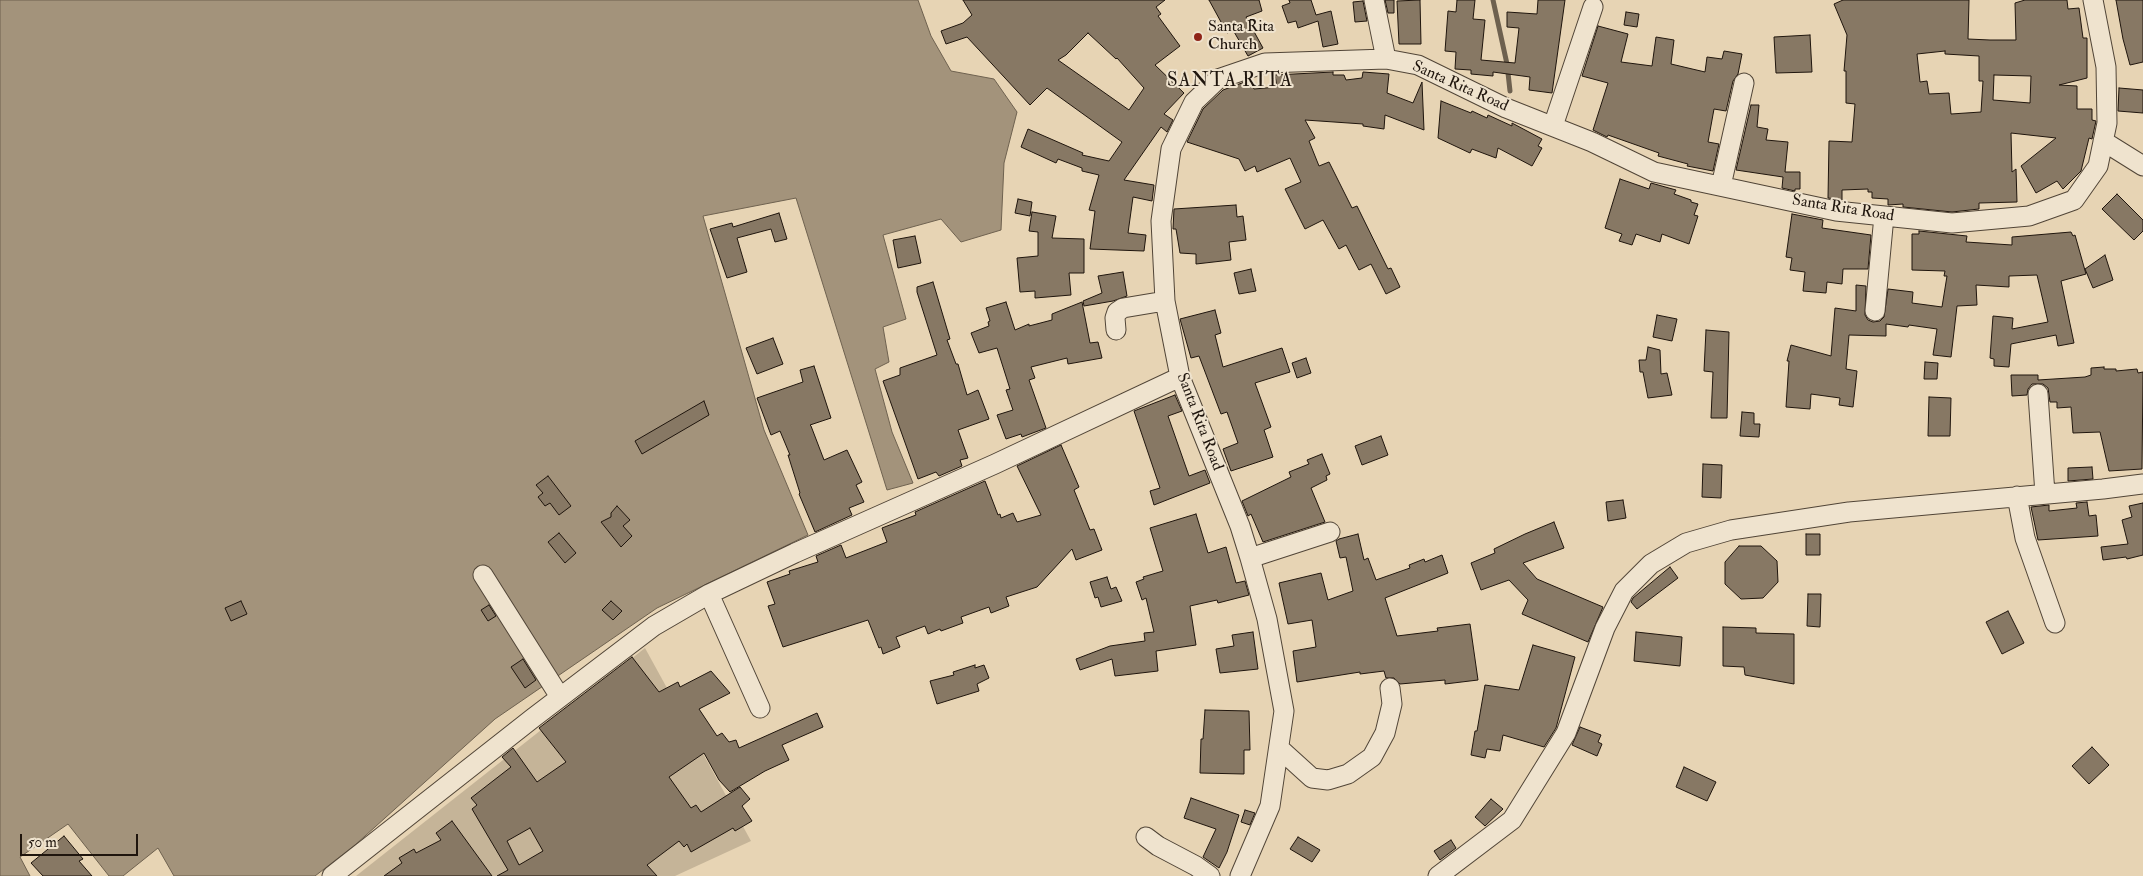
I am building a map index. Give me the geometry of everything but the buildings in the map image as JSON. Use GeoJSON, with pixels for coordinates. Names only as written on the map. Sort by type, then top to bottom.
{"type":"FeatureCollection","features":[{"type":"Feature","properties":{"kind":"street"},"geometry":{"type":"LineString","coordinates":[[1374,0],[1386,59]]}},
{"type":"Feature","properties":{"kind":"street","name":"Santa Rita Road"},"geometry":{"type":"LineString","coordinates":[[1240,876],[1270,806],[1284,711],[1267,619],[1250,558],[1240,526],[1180,377],[1165,301],[1161,221],[1171,149],[1194,102],[1218,79],[1265,62],[1386,59],[1418,65],[1506,108],[1592,142],[1654,172],[1836,211],[1952,223],[2029,216],[2074,200],[2098,166],[2107,123],[2106,67],[2093,0]]}},
{"type":"Feature","properties":{"kind":"street"},"geometry":{"type":"LineString","coordinates":[[1553,126],[1593,7]]}},
{"type":"Feature","properties":{"kind":"street"},"geometry":{"type":"LineString","coordinates":[[1721,186],[1744,83]]}},
{"type":"Feature","properties":{"kind":"street"},"geometry":{"type":"LineString","coordinates":[[2103,141],[2143,166]]}},
{"type":"Feature","properties":{"kind":"street"},"geometry":{"type":"LineString","coordinates":[[1875,311],[1884,216]]}},
{"type":"Feature","properties":{"kind":"street"},"geometry":{"type":"LineString","coordinates":[[1116,330],[1115,318],[1123,308],[1165,301]]}},
{"type":"Feature","properties":{"kind":"street"},"geometry":{"type":"LineString","coordinates":[[337,872],[560,697],[654,626],[710,594],[795,553],[959,480],[1180,377]]}},
{"type":"Feature","properties":{"kind":"street"},"geometry":{"type":"LineString","coordinates":[[2038,394],[2045,494]]}},
{"type":"Feature","properties":{"kind":"street"},"geometry":{"type":"LineString","coordinates":[[1438,876],[1512,820],[1566,733],[1606,628],[1624,591],[1651,564],[1686,543],[1731,530],[1849,512],[2143,484]]}},
{"type":"Feature","properties":{"kind":"street"},"geometry":{"type":"LineString","coordinates":[[2017,496],[2025,538],[2055,623]]}},
{"type":"Feature","properties":{"kind":"street"},"geometry":{"type":"LineString","coordinates":[[1250,558],[1330,532]]}},
{"type":"Feature","properties":{"kind":"street"},"geometry":{"type":"LineString","coordinates":[[483,575],[560,697]]}},
{"type":"Feature","properties":{"kind":"street"},"geometry":{"type":"LineString","coordinates":[[710,594],[760,708]]}},
{"type":"Feature","properties":{"kind":"street"},"geometry":{"type":"LineString","coordinates":[[1280,748],[1312,778],[1328,780],[1348,774],[1372,757],[1385,733],[1392,704],[1390,688]]}},
{"type":"Feature","properties":{"kind":"street"},"geometry":{"type":"LineString","coordinates":[[1146,837],[1210,876]]}},
{"type":"Feature","properties":{"kind":"shaded area"},"geometry":{"type":"Polygon","coordinates":[[[0,0],[918,0],[931,36],[951,71],[994,79],[1017,112],[1004,163],[1001,230],[961,242],[941,219],[883,235],[906,319],[883,327],[889,362],[875,369],[892,432],[913,483],[887,490],[796,198],[703,216],[764,430],[808,535],[657,608],[495,719],[355,845],[315,876],[174,876],[158,848],[123,876],[109,876],[68,824],[20,857],[30,876],[0,876],[0,0]]]}},
{"type":"Feature","properties":{"kind":"shaded area"},"geometry":{"type":"Polygon","coordinates":[[[645,648],[751,841],[675,876],[356,876],[645,648]]]}},
{"type":"Feature","properties":{"kind":"waterway"},"geometry":{"type":"LineString","coordinates":[[1493,0],[1507,64],[1510,91]]}},
{"type":"Feature","properties":{"kind":"place","name":"Santa Rita Church"},"geometry":{"type":"Point","coordinates":[1198,37]}},
{"type":"Feature","properties":{"kind":"district","name":"SANTA RITA"},"geometry":{"type":"Point","coordinates":[1230,82]}}]}
